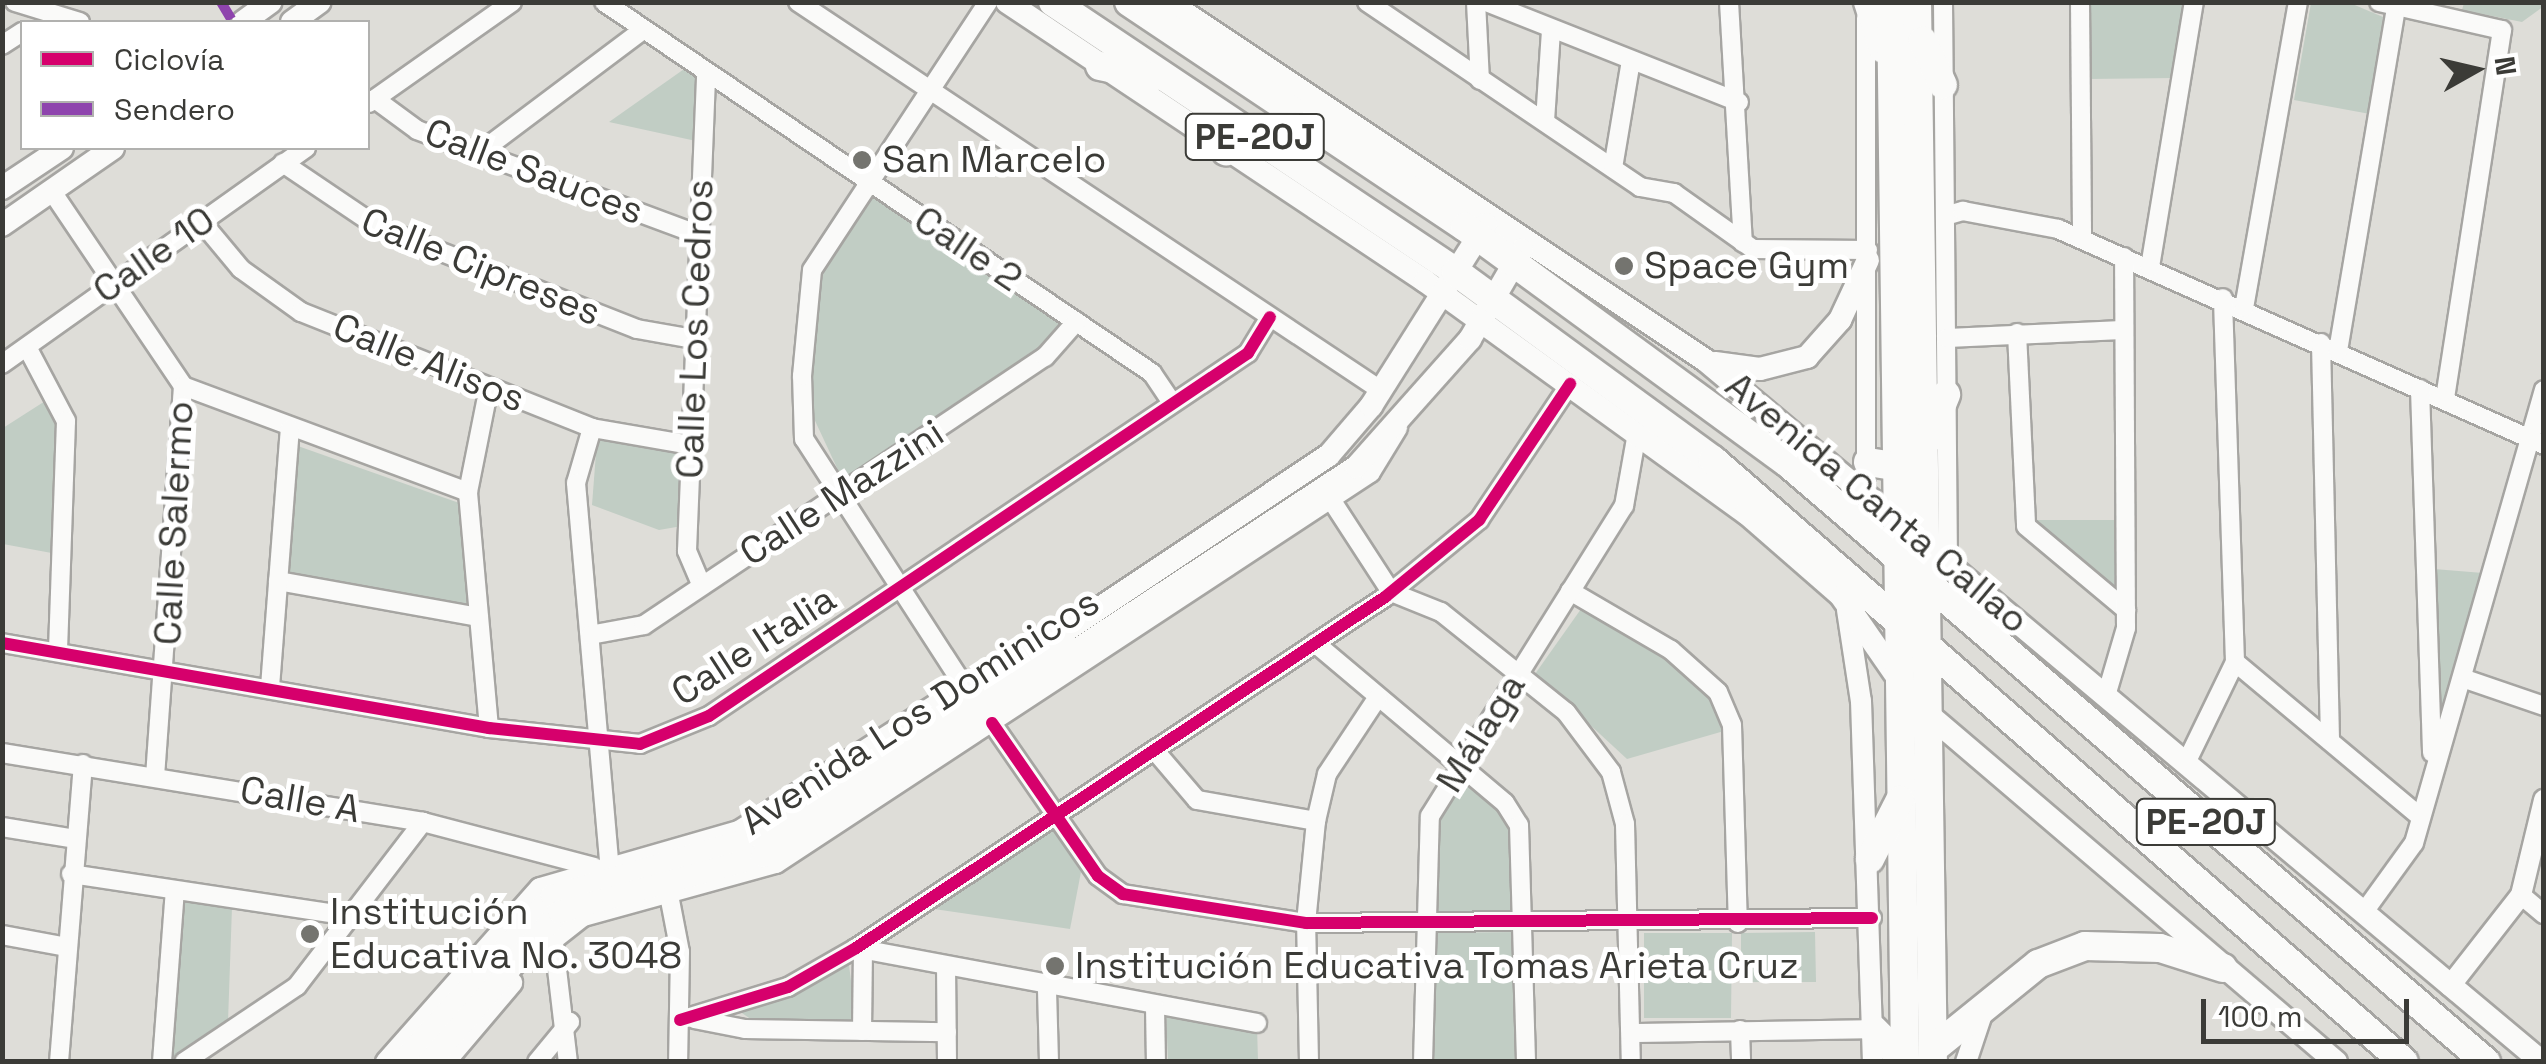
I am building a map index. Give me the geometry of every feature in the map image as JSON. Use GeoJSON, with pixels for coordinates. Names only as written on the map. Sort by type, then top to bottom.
{"type":"FeatureCollection","features":[{"type":"Feature","properties":{"kind":"main road"},"geometry":{"type":"LineString","coordinates":[[246,20],[271,2]]}},
{"type":"Feature","properties":{"kind":"main road"},"geometry":{"type":"LineString","coordinates":[[295,20],[320,2]]}},
{"type":"Feature","properties":{"kind":"main road","name":"Avenida Canta Callao"},"geometry":{"type":"LineString","coordinates":[[1007,2],[1226,152],[1449,282]]}},
{"type":"Feature","properties":{"kind":"main road","name":"Avenida Canta Callao"},"geometry":{"type":"LineString","coordinates":[[1053,2],[1205,104],[1489,311],[1713,460],[1901,616],[2404,1062]]}},
{"type":"Feature","properties":{"kind":"main road","name":"Avenida Canta Callao"},"geometry":{"type":"LineString","coordinates":[[1129,2],[1485,226]]}},
{"type":"Feature","properties":{"kind":"main road","name":"Avenida Canta Callao"},"geometry":{"type":"LineString","coordinates":[[1168,2],[1522,253],[1790,465],[2486,1062]]}},
{"type":"Feature","properties":{"kind":"main road"},"geometry":{"type":"LineString","coordinates":[[1867,2],[1892,79]]}},
{"type":"Feature","properties":{"kind":"main road"},"geometry":{"type":"LineString","coordinates":[[1891,2],[1905,1061]]}},
{"type":"Feature","properties":{"kind":"main road"},"geometry":{"type":"LineString","coordinates":[[1917,16],[1943,85]]}},
{"type":"Feature","properties":{"kind":"main road"},"geometry":{"type":"LineString","coordinates":[[1917,16],[1933,1055]]}},
{"type":"Feature","properties":{"kind":"main road"},"geometry":{"type":"LineString","coordinates":[[1100,66],[1170,81]]}},
{"type":"Feature","properties":{"kind":"main road"},"geometry":{"type":"LineString","coordinates":[[1205,104],[1226,152]]}},
{"type":"Feature","properties":{"kind":"main road"},"geometry":{"type":"LineString","coordinates":[[2,188],[59,150]]}},
{"type":"Feature","properties":{"kind":"main road"},"geometry":{"type":"LineString","coordinates":[[2,225],[110,150]]}},
{"type":"Feature","properties":{"kind":"main road","name":"Avenida Los Dominicos"},"geometry":{"type":"LineString","coordinates":[[402,1062],[500,944],[568,888],[740,845],[805,806],[1329,455],[1365,415],[1485,226]]}},
{"type":"Feature","properties":{"kind":"main road","name":"Avenida Canta Callao"},"geometry":{"type":"LineString","coordinates":[[1522,253],[1705,360],[2542,1062]]}},
{"type":"Feature","properties":{"kind":"main road","name":"Avenida Los Dominicos"},"geometry":{"type":"LineString","coordinates":[[437,1059],[559,912],[723,868],[784,842],[1356,468],[1397,428],[1489,311],[1522,253]]}},
{"type":"Feature","properties":{"kind":"main road"},"geometry":{"type":"LineString","coordinates":[[1705,360],[1760,369],[1807,356],[1840,320],[1868,255]]}},
{"type":"Feature","properties":{"kind":"main road","name":"Avenida Canta Callao"},"geometry":{"type":"LineString","coordinates":[[1489,311],[1570,384],[1842,596],[1927,716],[2336,1062]]}},
{"type":"Feature","properties":{"kind":"main road"},"geometry":{"type":"LineString","coordinates":[[1384,381],[1412,372],[1417,399]]}},
{"type":"Feature","properties":{"kind":"main road"},"geometry":{"type":"LineString","coordinates":[[1923,449],[1946,395]]}},
{"type":"Feature","properties":{"kind":"main road"},"geometry":{"type":"LineString","coordinates":[[1868,462],[1898,466]]}},
{"type":"Feature","properties":{"kind":"main road"},"geometry":{"type":"LineString","coordinates":[[1870,859],[1902,794]]}},
{"type":"Feature","properties":{"kind":"main road"},"geometry":{"type":"LineString","coordinates":[[769,812],[805,806]]}},
{"type":"Feature","properties":{"kind":"main road"},"geometry":{"type":"LineString","coordinates":[[706,886],[723,868]]}},
{"type":"Feature","properties":{"kind":"main road"},"geometry":{"type":"LineString","coordinates":[[473,959],[500,944]]}},
{"type":"Feature","properties":{"kind":"main road"},"geometry":{"type":"LineString","coordinates":[[1933,1055],[1986,1005],[2038,964],[2085,946],[2160,948],[2223,968]]}},
{"type":"Feature","properties":{"kind":"main road"},"geometry":{"type":"LineString","coordinates":[[1874,1029],[1905,1061]]}},
{"type":"Feature","properties":{"kind":"main road"},"geometry":{"type":"LineString","coordinates":[[2366,1029],[2381,1062]]}},
{"type":"Feature","properties":{"kind":"street"},"geometry":{"type":"LineString","coordinates":[[16,2],[43,18]]}},
{"type":"Feature","properties":{"kind":"street"},"geometry":{"type":"LineString","coordinates":[[371,101],[512,2]]}},
{"type":"Feature","properties":{"kind":"street","name":"Calle 2"},"geometry":{"type":"LineString","coordinates":[[604,2],[1152,373],[1172,403]]}},
{"type":"Feature","properties":{"kind":"street"},"geometry":{"type":"LineString","coordinates":[[798,2],[1270,317],[1384,381]]}},
{"type":"Feature","properties":{"kind":"street"},"geometry":{"type":"LineString","coordinates":[[964,686],[804,439],[805,317],[812,270],[988,2]]}},
{"type":"Feature","properties":{"kind":"street"},"geometry":{"type":"LineString","coordinates":[[1476,2],[1480,80]]}},
{"type":"Feature","properties":{"kind":"street"},"geometry":{"type":"LineString","coordinates":[[1486,2],[1739,102]]}},
{"type":"Feature","properties":{"kind":"street"},"geometry":{"type":"LineString","coordinates":[[1729,2],[1739,102],[1743,243]]}},
{"type":"Feature","properties":{"kind":"street"},"geometry":{"type":"LineString","coordinates":[[1866,492],[1867,2]]}},
{"type":"Feature","properties":{"kind":"street"},"geometry":{"type":"LineString","coordinates":[[1943,2],[1948,563]]}},
{"type":"Feature","properties":{"kind":"street"},"geometry":{"type":"LineString","coordinates":[[2080,2],[2082,239]]}},
{"type":"Feature","properties":{"kind":"street"},"geometry":{"type":"LineString","coordinates":[[2150,267],[2194,2]]}},
{"type":"Feature","properties":{"kind":"street"},"geometry":{"type":"LineString","coordinates":[[2244,308],[2298,2]]}},
{"type":"Feature","properties":{"kind":"street"},"geometry":{"type":"LineString","coordinates":[[1370,3],[1640,187],[1674,192],[1743,243],[1772,255],[1868,255]]}},
{"type":"Feature","properties":{"kind":"street"},"geometry":{"type":"LineString","coordinates":[[2330,741],[2330,347],[2391,4],[2502,30],[2446,400]]}},
{"type":"Feature","properties":{"kind":"street"},"geometry":{"type":"LineString","coordinates":[[479,153],[644,29]]}},
{"type":"Feature","properties":{"kind":"street"},"geometry":{"type":"LineString","coordinates":[[1545,121],[1551,30]]}},
{"type":"Feature","properties":{"kind":"street"},"geometry":{"type":"LineString","coordinates":[[1614,168],[1630,60]]}},
{"type":"Feature","properties":{"kind":"street","name":"Calle Los Cedros"},"geometry":{"type":"LineString","coordinates":[[701,584],[688,551],[706,72]]}},
{"type":"Feature","properties":{"kind":"street","name":"Calle Sauces"},"geometry":{"type":"LineString","coordinates":[[371,101],[417,130],[699,235]]}},
{"type":"Feature","properties":{"kind":"street","name":"Calle 10"},"geometry":{"type":"LineString","coordinates":[[2,364],[303,150]]}},
{"type":"Feature","properties":{"kind":"street","name":"Calle Cipreses"},"geometry":{"type":"LineString","coordinates":[[283,163],[306,188],[378,227],[637,330],[694,339]]}},
{"type":"Feature","properties":{"kind":"street","name":"Calle Salermo"},"geometry":{"type":"LineString","coordinates":[[52,190],[111,284],[184,386],[167,667],[155,773]]}},
{"type":"Feature","properties":{"kind":"street"},"geometry":{"type":"LineString","coordinates":[[1944,216],[2027,219],[2082,239],[2223,298],[2535,442]]}},
{"type":"Feature","properties":{"kind":"street","name":"Calle Alisos"},"geometry":{"type":"LineString","coordinates":[[202,221],[268,293],[592,428],[690,445]]}},
{"type":"Feature","properties":{"kind":"street"},"geometry":{"type":"LineString","coordinates":[[2106,696],[2126,610],[2124,257]]}},
{"type":"Feature","properties":{"kind":"street"},"geometry":{"type":"LineString","coordinates":[[2186,763],[2235,662],[2223,298]]}},
{"type":"Feature","properties":{"kind":"street","name":"Calle Italia"},"geometry":{"type":"LineString","coordinates":[[2,643],[167,667],[600,746],[692,725],[1248,353],[1270,317]]}},
{"type":"Feature","properties":{"kind":"street","name":"Calle Mazzini"},"geometry":{"type":"LineString","coordinates":[[590,635],[644,625],[701,584],[842,497],[1045,358],[1076,322]]}},
{"type":"Feature","properties":{"kind":"street"},"geometry":{"type":"LineString","coordinates":[[1946,338],[2124,330]]}},
{"type":"Feature","properties":{"kind":"street"},"geometry":{"type":"LineString","coordinates":[[2017,333],[2026,526],[2126,610]]}},
{"type":"Feature","properties":{"kind":"street"},"geometry":{"type":"LineString","coordinates":[[27,347],[66,421],[58,650]]}},
{"type":"Feature","properties":{"kind":"street"},"geometry":{"type":"LineString","coordinates":[[687,1019],[788,987],[859,949],[1057,820],[1391,592],[1480,520],[1570,384]]}},
{"type":"Feature","properties":{"kind":"street"},"geometry":{"type":"LineString","coordinates":[[184,386],[290,429],[468,492]]}},
{"type":"Feature","properties":{"kind":"street"},"geometry":{"type":"LineString","coordinates":[[489,387],[468,492],[489,728]]}},
{"type":"Feature","properties":{"kind":"street"},"geometry":{"type":"LineString","coordinates":[[2420,389],[2432,771]]}},
{"type":"Feature","properties":{"kind":"street"},"geometry":{"type":"LineString","coordinates":[[2364,912],[2408,858],[2535,442],[2544,390]]}},
{"type":"Feature","properties":{"kind":"street","name":"Avenida Los Dominicos"},"geometry":{"type":"LineString","coordinates":[[386,1062],[473,959],[540,888],[602,866],[724,837],[769,812],[964,686],[1365,415]]}},
{"type":"Feature","properties":{"kind":"street"},"geometry":{"type":"LineString","coordinates":[[592,428],[576,483],[600,746],[602,866]]}},
{"type":"Feature","properties":{"kind":"street","name":"Avenida Los Dominicos"},"geometry":{"type":"LineString","coordinates":[[437,1059],[553,935],[593,912],[706,886],[776,864],[1330,498],[1380,461],[1397,428]]}},
{"type":"Feature","properties":{"kind":"street"},"geometry":{"type":"LineString","coordinates":[[270,687],[290,429]]}},
{"type":"Feature","properties":{"kind":"street","name":"Málaga"},"geometry":{"type":"LineString","coordinates":[[1423,1062],[1420,924],[1430,816],[1458,765],[1624,506],[1636,433]]}},
{"type":"Feature","properties":{"kind":"street"},"geometry":{"type":"LineString","coordinates":[[1330,498],[1391,592],[1441,612],[1515,678],[1592,738],[1611,772],[1626,824],[1632,1062]]}},
{"type":"Feature","properties":{"kind":"street"},"geometry":{"type":"LineString","coordinates":[[278,581],[479,617]]}},
{"type":"Feature","properties":{"kind":"street"},"geometry":{"type":"LineString","coordinates":[[1570,591],[1671,650],[1718,692],[1732,725],[1738,923]]}},
{"type":"Feature","properties":{"kind":"street"},"geometry":{"type":"LineString","coordinates":[[1842,596],[1858,656],[1870,859],[1873,1062]]}},
{"type":"Feature","properties":{"kind":"street"},"geometry":{"type":"LineString","coordinates":[[1315,643],[1458,765],[1519,824],[1526,923],[1526,1062]]}},
{"type":"Feature","properties":{"kind":"street"},"geometry":{"type":"LineString","coordinates":[[2235,662],[2419,816]]}},
{"type":"Feature","properties":{"kind":"street"},"geometry":{"type":"LineString","coordinates":[[2462,678],[2544,706]]}},
{"type":"Feature","properties":{"kind":"street"},"geometry":{"type":"LineString","coordinates":[[1309,1062],[1306,923],[1316,821],[1327,774],[1378,697]]}},
{"type":"Feature","properties":{"kind":"street"},"geometry":{"type":"LineString","coordinates":[[992,723],[1057,820],[1123,894],[1306,923],[1738,923],[1872,918]]}},
{"type":"Feature","properties":{"kind":"street"},"geometry":{"type":"LineString","coordinates":[[1156,752],[1197,800],[1316,821]]}},
{"type":"Feature","properties":{"kind":"street","name":"Calle A"},"geometry":{"type":"LineString","coordinates":[[2,753],[155,773],[423,822],[602,866]]}},
{"type":"Feature","properties":{"kind":"street"},"geometry":{"type":"LineString","coordinates":[[59,1062],[83,764]]}},
{"type":"Feature","properties":{"kind":"street"},"geometry":{"type":"LineString","coordinates":[[2450,986],[2521,896],[2542,812]]}},
{"type":"Feature","properties":{"kind":"street"},"geometry":{"type":"LineString","coordinates":[[184,1062],[297,986],[423,822]]}},
{"type":"Feature","properties":{"kind":"street"},"geometry":{"type":"LineString","coordinates":[[2,826],[75,839]]}},
{"type":"Feature","properties":{"kind":"street"},"geometry":{"type":"LineString","coordinates":[[72,874],[348,916]]}},
{"type":"Feature","properties":{"kind":"street"},"geometry":{"type":"LineString","coordinates":[[162,1062],[176,890]]}},
{"type":"Feature","properties":{"kind":"street"},"geometry":{"type":"LineString","coordinates":[[669,895],[687,1019],[678,1062]]}},
{"type":"Feature","properties":{"kind":"street"},"geometry":{"type":"LineString","coordinates":[[2521,896],[2544,914]]}},
{"type":"Feature","properties":{"kind":"street"},"geometry":{"type":"LineString","coordinates":[[2,935],[67,947]]}},
{"type":"Feature","properties":{"kind":"street"},"geometry":{"type":"LineString","coordinates":[[553,935],[570,1022],[568,1062]]}},
{"type":"Feature","properties":{"kind":"street"},"geometry":{"type":"LineString","coordinates":[[859,949],[1047,990],[1256,1023]]}},
{"type":"Feature","properties":{"kind":"street"},"geometry":{"type":"LineString","coordinates":[[859,949],[862,1031]]}},
{"type":"Feature","properties":{"kind":"street"},"geometry":{"type":"LineString","coordinates":[[946,966],[947,1062]]}},
{"type":"Feature","properties":{"kind":"street"},"geometry":{"type":"LineString","coordinates":[[1047,990],[1049,1062]]}},
{"type":"Feature","properties":{"kind":"street"},"geometry":{"type":"LineString","coordinates":[[1966,1062],[1986,1005]]}},
{"type":"Feature","properties":{"kind":"street"},"geometry":{"type":"LineString","coordinates":[[1155,1007],[1156,1062]]}},
{"type":"Feature","properties":{"kind":"street"},"geometry":{"type":"LineString","coordinates":[[687,1019],[713,1028],[947,1032]]}},
{"type":"Feature","properties":{"kind":"street"},"geometry":{"type":"LineString","coordinates":[[537,1062],[570,1022]]}},
{"type":"Feature","properties":{"kind":"street"},"geometry":{"type":"LineString","coordinates":[[1631,1033],[1874,1029]]}},
{"type":"Feature","properties":{"kind":"street"},"geometry":{"type":"LineString","coordinates":[[1740,1030],[1740,1062]]}},
{"type":"Feature","properties":{"kind":"shaded area"},"geometry":{"type":"Polygon","coordinates":[[[2543,2],[2544,6],[2522,22],[2462,10],[2464,3],[2543,2]]]}},
{"type":"Feature","properties":{"kind":"shaded area"},"geometry":{"type":"Polygon","coordinates":[[[2090,3],[2186,3],[2174,78],[2088,79],[2090,3]]]}},
{"type":"Feature","properties":{"kind":"shaded area"},"geometry":{"type":"Polygon","coordinates":[[[2311,3],[2350,3],[2383,17],[2370,114],[2294,100],[2311,3]]]}},
{"type":"Feature","properties":{"kind":"shaded area"},"geometry":{"type":"Polygon","coordinates":[[[687,67],[700,73],[696,141],[609,122],[687,67]]]}},
{"type":"Feature","properties":{"kind":"shaded area"},"geometry":{"type":"Polygon","coordinates":[[[871,195],[1067,323],[1052,344],[845,485],[810,410],[817,296],[828,258],[871,195]]]}},
{"type":"Feature","properties":{"kind":"shaded area"},"geometry":{"type":"Polygon","coordinates":[[[53,396],[63,428],[57,554],[3,544],[3,428],[53,396]]]}},
{"type":"Feature","properties":{"kind":"shaded area"},"geometry":{"type":"Polygon","coordinates":[[[597,440],[684,451],[682,526],[659,530],[592,505],[597,440]]]}},
{"type":"Feature","properties":{"kind":"shaded area"},"geometry":{"type":"Polygon","coordinates":[[[295,445],[462,504],[470,605],[287,578],[295,445]]]}},
{"type":"Feature","properties":{"kind":"shaded area"},"geometry":{"type":"Polygon","coordinates":[[[2035,520],[2115,520],[2118,593],[2037,530],[2035,520]]]}},
{"type":"Feature","properties":{"kind":"shaded area"},"geometry":{"type":"Polygon","coordinates":[[[2434,569],[2483,573],[2437,733],[2434,569]]]}},
{"type":"Feature","properties":{"kind":"shaded area"},"geometry":{"type":"Polygon","coordinates":[[[1581,609],[1673,661],[1708,693],[1724,731],[1627,759],[1535,674],[1581,609]]]}},
{"type":"Feature","properties":{"kind":"shaded area"},"geometry":{"type":"Polygon","coordinates":[[[1458,775],[1502,804],[1515,826],[1520,916],[1426,918],[1435,817],[1458,775]]]}},
{"type":"Feature","properties":{"kind":"shaded area"},"geometry":{"type":"Polygon","coordinates":[[[1053,829],[1081,872],[1070,929],[934,909],[1053,829]]]}},
{"type":"Feature","properties":{"kind":"shaded area"},"geometry":{"type":"Polygon","coordinates":[[[181,900],[232,907],[228,1022],[169,1060],[181,900]]]}},
{"type":"Feature","properties":{"kind":"shaded area"},"geometry":{"type":"Polygon","coordinates":[[[1519,932],[1520,1061],[1428,1061],[1426,933],[1519,932]]]}},
{"type":"Feature","properties":{"kind":"shaded area"},"geometry":{"type":"Polygon","coordinates":[[[1815,932],[1816,982],[1741,982],[1741,933],[1815,932]]]}},
{"type":"Feature","properties":{"kind":"shaded area"},"geometry":{"type":"Polygon","coordinates":[[[1644,933],[1732,933],[1731,1018],[1644,1018],[1644,933]]]}},
{"type":"Feature","properties":{"kind":"shaded area"},"geometry":{"type":"Polygon","coordinates":[[[849,965],[856,1020],[755,1022],[739,1011],[849,965]]]}},
{"type":"Feature","properties":{"kind":"shaded area"},"geometry":{"type":"Polygon","coordinates":[[[1166,1012],[1257,1026],[1258,1061],[1168,1061],[1166,1012]]]}},
{"type":"Feature","properties":{"kind":"marked path"},"geometry":{"type":"LineString","coordinates":[[221,2],[232,20]]}},
{"type":"Feature","properties":{"kind":"cycle path"},"geometry":{"type":"LineString","coordinates":[[2,643],[489,728],[640,744],[709,716],[1248,353],[1270,317]]}},
{"type":"Feature","properties":{"kind":"cycle path"},"geometry":{"type":"LineString","coordinates":[[680,1020],[788,987],[856,948],[1385,597],[1479,520],[1570,384]]}},
{"type":"Feature","properties":{"kind":"cycle path"},"geometry":{"type":"LineString","coordinates":[[992,723],[1098,876],[1123,894],[1306,923],[1872,918]]}},
{"type":"Feature","properties":{"kind":"place","name":"San Marcelo"},"geometry":{"type":"Point","coordinates":[862,160]}},
{"type":"Feature","properties":{"kind":"place","name":"Space Gym"},"geometry":{"type":"Point","coordinates":[1624,266]}},
{"type":"Feature","properties":{"kind":"place","name":"Institución Educativa No. 3048"},"geometry":{"type":"Point","coordinates":[310,934]}},
{"type":"Feature","properties":{"kind":"place","name":"Institución Educativa Tomas Arieta Cruz"},"geometry":{"type":"Point","coordinates":[1055,966]}}]}
